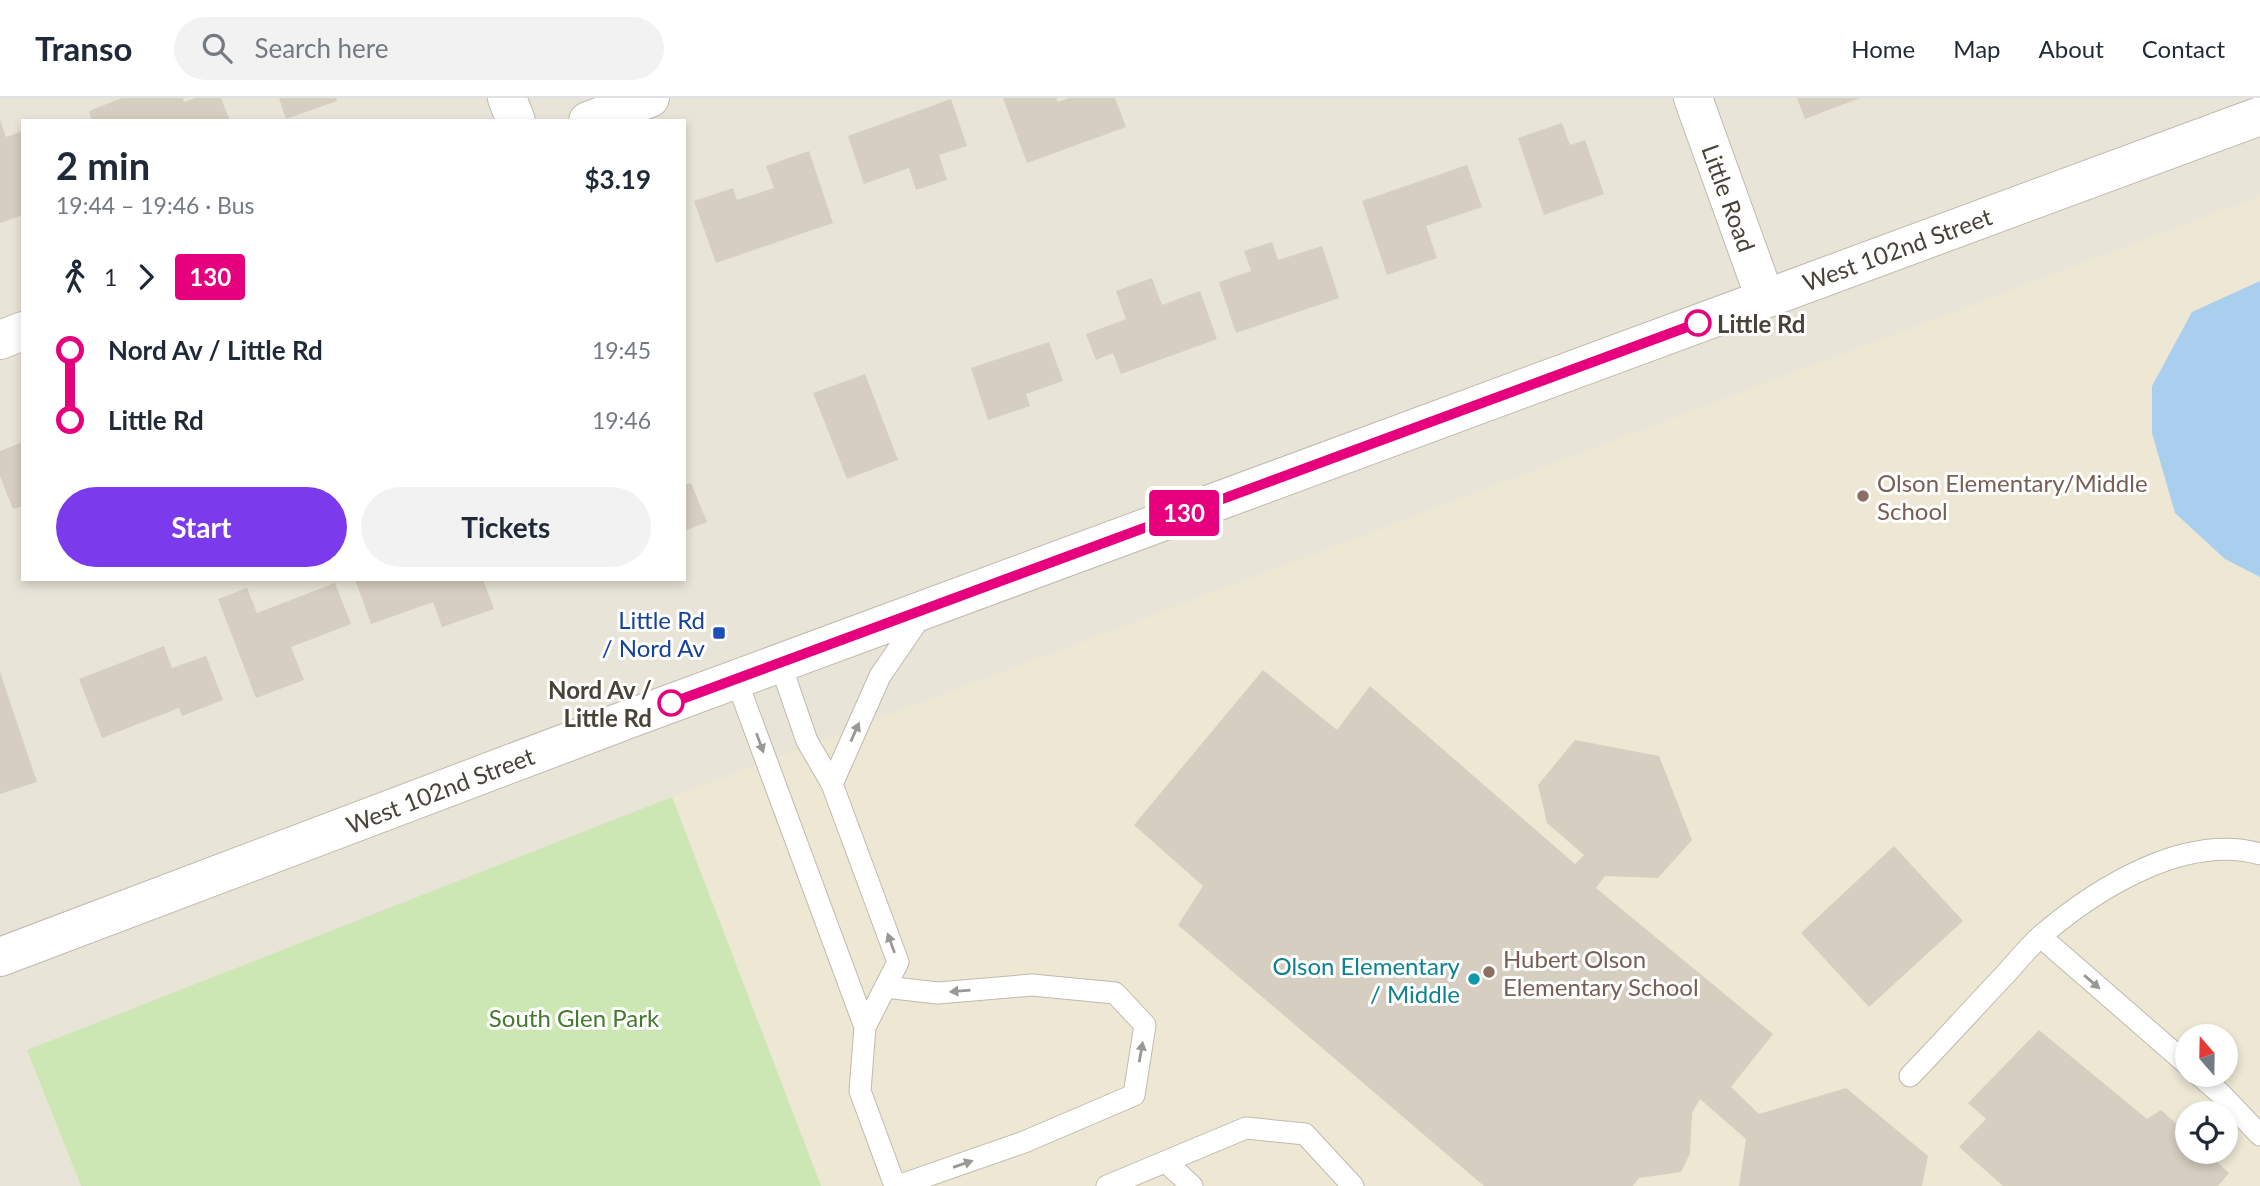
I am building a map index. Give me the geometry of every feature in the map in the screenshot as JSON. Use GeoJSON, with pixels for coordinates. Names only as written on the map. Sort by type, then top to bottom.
{"type":"FeatureCollection","features":[{"type":"Feature","properties":{"kind":"street"},"geometry":{"type":"LineString","coordinates":[[508,98],[515,119]]}},
{"type":"Feature","properties":{"kind":"street"},"geometry":{"type":"LineString","coordinates":[[593,119],[650,98]]}},
{"type":"Feature","properties":{"kind":"street","name":"Little Road"},"geometry":{"type":"LineString","coordinates":[[1693,98],[1765,298]]}},
{"type":"Feature","properties":{"kind":"street","name":"West 102nd Street"},"geometry":{"type":"LineString","coordinates":[[0,957],[736,679],[2260,116]]}},
{"type":"Feature","properties":{"kind":"street"},"geometry":{"type":"LineString","coordinates":[[0,340],[21,332]]}},
{"type":"Feature","properties":{"kind":"lane"},"geometry":{"type":"LineString","coordinates":[[832,784],[880,676],[926,609]]}},
{"type":"Feature","properties":{"kind":"lane"},"geometry":{"type":"LineString","coordinates":[[780,663],[807,741],[832,784],[898,962],[885,987],[865,1027],[860,1091],[897,1186],[1024,1142],[1133,1095],[1145,1026],[1115,993],[1032,985],[938,993],[885,987]]}},
{"type":"Feature","properties":{"kind":"lane"},"geometry":{"type":"LineString","coordinates":[[736,679],[865,1027]]}},
{"type":"Feature","properties":{"kind":"lane"},"geometry":{"type":"LineString","coordinates":[[1910,1076],[2040,937],[2078,907],[2129,876],[2167,859],[2210,850],[2250,851],[2260,854]]}},
{"type":"Feature","properties":{"kind":"lane"},"geometry":{"type":"LineString","coordinates":[[2040,937],[2175,1054]]}},
{"type":"Feature","properties":{"kind":"lane"},"geometry":{"type":"LineString","coordinates":[[2213,1087],[2260,1135]]}},
{"type":"Feature","properties":{"kind":"lane"},"geometry":{"type":"LineString","coordinates":[[1107,1186],[1246,1128],[1305,1134],[1353,1186]]}},
{"type":"Feature","properties":{"kind":"lane"},"geometry":{"type":"LineString","coordinates":[[1166,1162],[1192,1186]]}},
{"type":"Feature","properties":{"kind":"shaded area"},"geometry":{"type":"Polygon","coordinates":[[[0,98],[2260,98],[2260,1186],[0,1186],[0,98]]]}},
{"type":"Feature","properties":{"kind":"shaded area","name":"Olson Elementary/Middle School"},"geometry":{"type":"Polygon","coordinates":[[[2260,196],[2260,1186],[821,1186],[672,797],[2260,196]]]}},
{"type":"Feature","properties":{"kind":"green space","name":"South Glen Park"},"geometry":{"type":"Polygon","coordinates":[[[672,797],[821,1186],[81,1186],[27,1050],[672,797]]]}},
{"type":"Feature","properties":{"kind":"water"},"geometry":{"type":"Polygon","coordinates":[[[2260,281],[2260,577],[2225,559],[2175,513],[2152,433],[2152,386],[2192,312],[2260,281]]]}},
{"type":"Feature","properties":{"kind":"building"},"geometry":{"type":"Polygon","coordinates":[[[122,98],[183,98],[184,102],[195,98],[221,98],[229,119],[91,119],[89,111],[122,98]]]}},
{"type":"Feature","properties":{"kind":"building"},"geometry":{"type":"Polygon","coordinates":[[[279,98],[336,98],[337,101],[286,119],[279,98]]]}},
{"type":"Feature","properties":{"kind":"building"},"geometry":{"type":"Polygon","coordinates":[[[1003,98],[1056,98],[1058,102],[1069,98],[1115,98],[1126,127],[1027,163],[1003,98]]]}},
{"type":"Feature","properties":{"kind":"building"},"geometry":{"type":"Polygon","coordinates":[[[1797,98],[1860,98],[1805,119],[1797,98]]]}},
{"type":"Feature","properties":{"kind":"building"},"geometry":{"type":"Polygon","coordinates":[[[951,99],[967,146],[939,155],[947,180],[916,190],[909,168],[864,184],[848,136],[951,99]]]}},
{"type":"Feature","properties":{"kind":"building"},"geometry":{"type":"Polygon","coordinates":[[[0,120],[6,137],[21,132],[21,216],[0,223],[0,120]]]}},
{"type":"Feature","properties":{"kind":"building"},"geometry":{"type":"Polygon","coordinates":[[[1562,123],[1570,145],[1585,140],[1604,194],[1544,215],[1518,138],[1562,123]]]}},
{"type":"Feature","properties":{"kind":"building"},"geometry":{"type":"Polygon","coordinates":[[[809,151],[833,223],[716,263],[694,201],[733,188],[737,200],[774,188],[766,166],[809,151]]]}},
{"type":"Feature","properties":{"kind":"building"},"geometry":{"type":"Polygon","coordinates":[[[1467,165],[1482,207],[1426,226],[1437,258],[1387,275],[1362,201],[1467,165]]]}},
{"type":"Feature","properties":{"kind":"building"},"geometry":{"type":"Polygon","coordinates":[[[1272,242],[1278,260],[1322,246],[1339,298],[1236,333],[1219,282],[1251,271],[1244,251],[1272,242]]]}},
{"type":"Feature","properties":{"kind":"building"},"geometry":{"type":"Polygon","coordinates":[[[1152,278],[1162,305],[1200,291],[1217,339],[1121,374],[1113,353],[1096,360],[1086,334],[1126,319],[1116,291],[1152,278]]]}},
{"type":"Feature","properties":{"kind":"building"},"geometry":{"type":"Polygon","coordinates":[[[1049,342],[1063,381],[1026,394],[1030,406],[988,420],[971,368],[1049,342]]]}},
{"type":"Feature","properties":{"kind":"building"},"geometry":{"type":"Polygon","coordinates":[[[865,374],[898,460],[847,479],[813,393],[865,374]]]}},
{"type":"Feature","properties":{"kind":"building"},"geometry":{"type":"Polygon","coordinates":[[[21,443],[21,507],[13,509],[0,476],[0,451],[21,443]]]}},
{"type":"Feature","properties":{"kind":"building"},"geometry":{"type":"Polygon","coordinates":[[[691,483],[707,522],[686,530],[686,484],[691,483]]]}},
{"type":"Feature","properties":{"kind":"building"},"geometry":{"type":"Polygon","coordinates":[[[356,581],[484,581],[494,609],[442,627],[433,602],[371,624],[356,581]]]}},
{"type":"Feature","properties":{"kind":"building"},"geometry":{"type":"Polygon","coordinates":[[[335,583],[351,624],[291,647],[304,680],[256,698],[218,599],[247,588],[257,613],[335,583]]]}},
{"type":"Feature","properties":{"kind":"building"},"geometry":{"type":"Polygon","coordinates":[[[164,646],[172,668],[206,656],[223,700],[182,716],[179,708],[102,738],[79,679],[164,646]]]}},
{"type":"Feature","properties":{"kind":"building","name":"Olson Elementary / Middle"},"geometry":{"type":"Polygon","coordinates":[[[1263,670],[1337,730],[1370,686],[1575,864],[1584,855],[1547,823],[1538,785],[1575,740],[1659,756],[1692,840],[1658,878],[1605,876],[1596,888],[1773,1034],[1731,1087],[1759,1114],[1846,1088],[1928,1156],[1922,1186],[1739,1186],[1746,1139],[1700,1099],[1692,1113],[1690,1154],[1681,1172],[1639,1178],[1633,1186],[1484,1186],[1178,925],[1203,886],[1134,825],[1263,670]]]}},
{"type":"Feature","properties":{"kind":"building"},"geometry":{"type":"Polygon","coordinates":[[[0,672],[37,782],[0,794],[0,672]]]}},
{"type":"Feature","properties":{"kind":"building"},"geometry":{"type":"Polygon","coordinates":[[[1894,846],[1963,921],[1869,1007],[1801,933],[1894,846]]]}},
{"type":"Feature","properties":{"kind":"building"},"geometry":{"type":"Polygon","coordinates":[[[2039,1030],[2147,1119],[2161,1110],[2175,1122],[2175,1164],[2219,1164],[2229,1173],[2218,1186],[2003,1186],[1959,1147],[1986,1119],[1968,1103],[2039,1030]]]}},
{"type":"Feature","properties":{"kind":"bus line","name":"130"},"geometry":{"type":"LineString","coordinates":[[671,703],[1698,323]]}},
{"type":"Feature","properties":{"kind":"place","name":"Little Rd"},"geometry":{"type":"Point","coordinates":[1698,323]}},
{"type":"Feature","properties":{"kind":"place","name":"Olson Elementary/Middle School"},"geometry":{"type":"Point","coordinates":[1863,496]}},
{"type":"Feature","properties":{"kind":"place","name":"Little Rd / Nord Av"},"geometry":{"type":"Point","coordinates":[719,633]}},
{"type":"Feature","properties":{"kind":"place","name":"Nord Av / Little Rd"},"geometry":{"type":"Point","coordinates":[671,703]}},
{"type":"Feature","properties":{"kind":"place","name":"Hubert Olson Elementary School"},"geometry":{"type":"Point","coordinates":[1489,972]}},
{"type":"Feature","properties":{"kind":"place","name":"Olson Elementary / Middle"},"geometry":{"type":"Point","coordinates":[1474,979]}}]}
